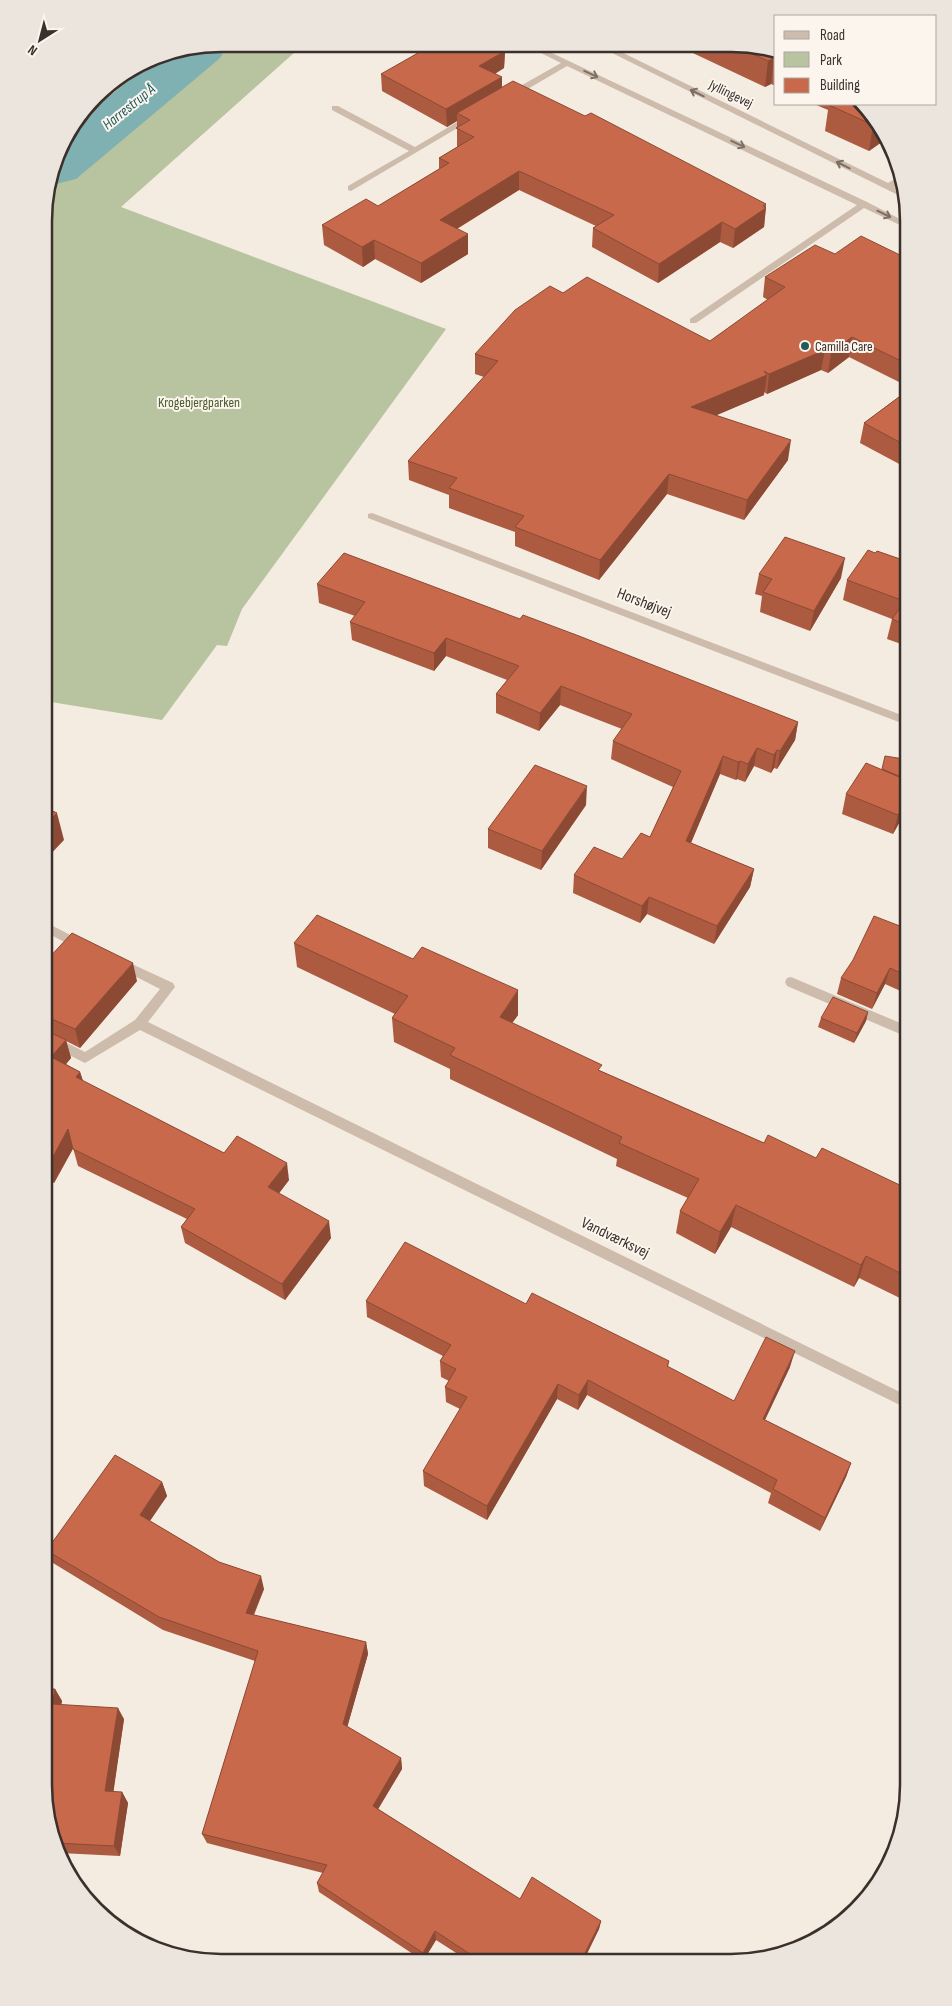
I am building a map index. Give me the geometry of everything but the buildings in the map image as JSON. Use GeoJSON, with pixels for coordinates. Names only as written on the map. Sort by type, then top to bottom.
{"type":"FeatureCollection","features":[{"type":"Feature","properties":{"kind":"street"},"geometry":{"type":"LineString","coordinates":[[544,52],[900,222]]}},
{"type":"Feature","properties":{"kind":"street","name":"Jyllingevej"},"geometry":{"type":"LineString","coordinates":[[623,52],[896,192]]}},
{"type":"Feature","properties":{"kind":"street"},"geometry":{"type":"LineString","coordinates":[[499,102],[567,63]]}},
{"type":"Feature","properties":{"kind":"street"},"geometry":{"type":"LineString","coordinates":[[335,108],[414,150]]}},
{"type":"Feature","properties":{"kind":"street"},"geometry":{"type":"LineString","coordinates":[[351,188],[482,112]]}},
{"type":"Feature","properties":{"kind":"street"},"geometry":{"type":"LineString","coordinates":[[888,188],[895,183]]}},
{"type":"Feature","properties":{"kind":"street"},"geometry":{"type":"LineString","coordinates":[[693,321],[864,204]]}},
{"type":"Feature","properties":{"kind":"street","name":"Horshøjvej"},"geometry":{"type":"LineString","coordinates":[[372,516],[900,718]]}},
{"type":"Feature","properties":{"kind":"street"},"geometry":{"type":"LineString","coordinates":[[53,931],[90,949]]}},
{"type":"Feature","properties":{"kind":"street"},"geometry":{"type":"LineString","coordinates":[[52,1041],[85,1058],[139,1024],[169,987],[108,958]]}},
{"type":"Feature","properties":{"kind":"street"},"geometry":{"type":"LineString","coordinates":[[791,982],[899,1029]]}},
{"type":"Feature","properties":{"kind":"street","name":"Vandværksvej"},"geometry":{"type":"LineString","coordinates":[[139,1024],[899,1399]]}},
{"type":"Feature","properties":{"kind":"green space","name":"Krogebjergparken"},"geometry":{"type":"Polygon","coordinates":[[[222,52],[295,52],[121,207],[446,329],[242,609],[227,646],[217,645],[162,720],[53,702],[53,211],[56,189],[65,157],[81,128],[102,102],[128,81],[147,70],[167,61],[200,54],[222,52]]]}},
{"type":"Feature","properties":{"kind":"waterway","name":"Harrestrup Å"},"geometry":{"type":"LineString","coordinates":[[63,161],[192,55]]}},
{"type":"Feature","properties":{"kind":"place","name":"Camilla Care"},"geometry":{"type":"Point","coordinates":[805,346]}}]}
